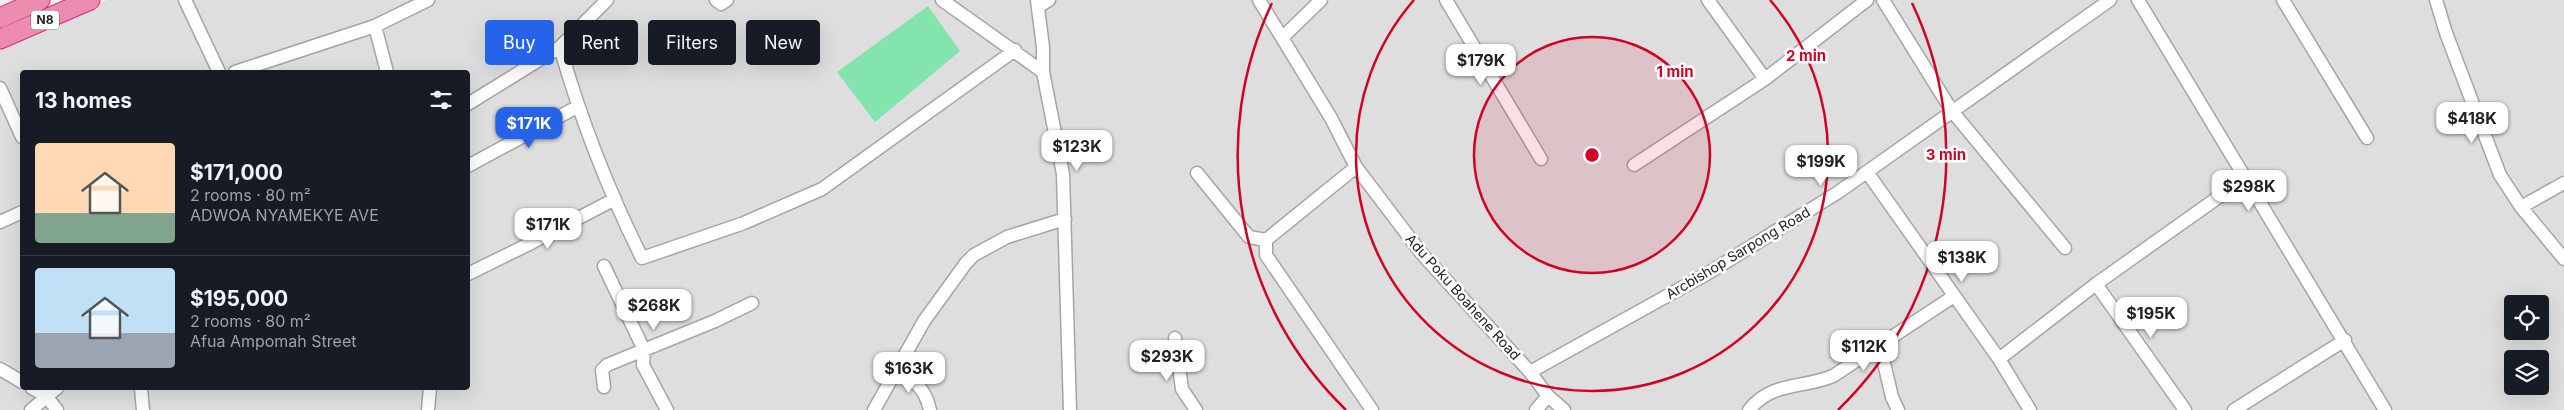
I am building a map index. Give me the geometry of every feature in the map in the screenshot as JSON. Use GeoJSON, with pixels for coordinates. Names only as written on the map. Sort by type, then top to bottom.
{"type":"FeatureCollection","features":[{"type":"Feature","properties":{"kind":"highway","name":"N8"},"geometry":{"type":"LineString","coordinates":[[0,18],[40,0]]}},
{"type":"Feature","properties":{"kind":"highway","name":"N8"},"geometry":{"type":"LineString","coordinates":[[0,39],[90,0]]}},
{"type":"Feature","properties":{"kind":"street"},"geometry":{"type":"LineString","coordinates":[[185,0],[217,70]]}},
{"type":"Feature","properties":{"kind":"street"},"geometry":{"type":"LineString","coordinates":[[241,70],[375,26],[428,0]]}},
{"type":"Feature","properties":{"kind":"street"},"geometry":{"type":"LineString","coordinates":[[470,103],[560,47],[607,0]]}},
{"type":"Feature","properties":{"kind":"street"},"geometry":{"type":"LineString","coordinates":[[716,0],[721,4],[727,0]]}},
{"type":"Feature","properties":{"kind":"street"},"geometry":{"type":"LineString","coordinates":[[942,0],[1015,50],[1043,72]]}},
{"type":"Feature","properties":{"kind":"street","name":"Adu Poku Boahene Road"},"geometry":{"type":"LineString","coordinates":[[1259,0],[1283,37],[1356,167],[1422,254],[1530,372],[1548,396],[1564,410]]}},
{"type":"Feature","properties":{"kind":"street"},"geometry":{"type":"LineString","coordinates":[[1283,37],[1321,0]]}},
{"type":"Feature","properties":{"kind":"street"},"geometry":{"type":"LineString","coordinates":[[1446,0],[1541,159]]}},
{"type":"Feature","properties":{"kind":"street"},"geometry":{"type":"LineString","coordinates":[[1708,0],[1765,79]]}},
{"type":"Feature","properties":{"kind":"street"},"geometry":{"type":"LineString","coordinates":[[1634,165],[1765,79],[1867,0]]}},
{"type":"Feature","properties":{"kind":"street"},"geometry":{"type":"LineString","coordinates":[[1883,0],[1952,111],[2064,248]]}},
{"type":"Feature","properties":{"kind":"street","name":"Arcbishop Sarpong Road"},"geometry":{"type":"LineString","coordinates":[[1530,372],[1710,272],[1867,172],[2110,0]]}},
{"type":"Feature","properties":{"kind":"street"},"geometry":{"type":"LineString","coordinates":[[2138,0],[2244,179],[2345,340],[2386,410]]}},
{"type":"Feature","properties":{"kind":"street"},"geometry":{"type":"LineString","coordinates":[[2283,0],[2367,138]]}},
{"type":"Feature","properties":{"kind":"street"},"geometry":{"type":"LineString","coordinates":[[2436,0],[2493,162],[2521,208],[2564,259]]}},
{"type":"Feature","properties":{"kind":"street"},"geometry":{"type":"LineString","coordinates":[[1041,2],[1043,72],[1063,174],[1070,410]]}},
{"type":"Feature","properties":{"kind":"street"},"geometry":{"type":"LineString","coordinates":[[375,26],[387,70]]}},
{"type":"Feature","properties":{"kind":"street"},"geometry":{"type":"LineString","coordinates":[[560,47],[577,107],[642,258],[744,222],[822,189],[1015,50]]}},
{"type":"Feature","properties":{"kind":"street"},"geometry":{"type":"LineString","coordinates":[[0,88],[20,133]]}},
{"type":"Feature","properties":{"kind":"street"},"geometry":{"type":"LineString","coordinates":[[470,165],[577,107]]}},
{"type":"Feature","properties":{"kind":"street"},"geometry":{"type":"LineString","coordinates":[[1198,173],[1249,237],[1266,240],[1356,167]]}},
{"type":"Feature","properties":{"kind":"street"},"geometry":{"type":"LineString","coordinates":[[1867,172],[1999,359],[2030,410]]}},
{"type":"Feature","properties":{"kind":"street"},"geometry":{"type":"LineString","coordinates":[[1999,359],[2096,284],[2244,179]]}},
{"type":"Feature","properties":{"kind":"street"},"geometry":{"type":"LineString","coordinates":[[2521,208],[2564,182]]}},
{"type":"Feature","properties":{"kind":"street"},"geometry":{"type":"LineString","coordinates":[[470,273],[615,199]]}},
{"type":"Feature","properties":{"kind":"street"},"geometry":{"type":"LineString","coordinates":[[0,222],[20,213]]}},
{"type":"Feature","properties":{"kind":"street"},"geometry":{"type":"LineString","coordinates":[[874,410],[924,321],[966,263],[974,255],[1007,237],[1065,219]]}},
{"type":"Feature","properties":{"kind":"street"},"geometry":{"type":"LineString","coordinates":[[1266,240],[1266,255],[1372,410]]}},
{"type":"Feature","properties":{"kind":"street"},"geometry":{"type":"LineString","coordinates":[[604,266],[644,350],[643,365],[667,410]]}},
{"type":"Feature","properties":{"kind":"street"},"geometry":{"type":"LineString","coordinates":[[2096,284],[2185,410]]}},
{"type":"Feature","properties":{"kind":"street"},"geometry":{"type":"LineString","coordinates":[[1750,410],[1760,398],[1770,392],[1820,381],[1880,346],[1954,296]]}},
{"type":"Feature","properties":{"kind":"street"},"geometry":{"type":"LineString","coordinates":[[604,387],[603,367],[715,321],[752,303]]}},
{"type":"Feature","properties":{"kind":"street"},"geometry":{"type":"LineString","coordinates":[[1175,338],[1182,389],[1196,410]]}},
{"type":"Feature","properties":{"kind":"street"},"geometry":{"type":"LineString","coordinates":[[2234,410],[2345,340]]}},
{"type":"Feature","properties":{"kind":"street"},"geometry":{"type":"LineString","coordinates":[[1880,346],[1892,397],[1898,410]]}},
{"type":"Feature","properties":{"kind":"street"},"geometry":{"type":"LineString","coordinates":[[0,369],[20,381]]}},
{"type":"Feature","properties":{"kind":"street"},"geometry":{"type":"LineString","coordinates":[[897,371],[918,383],[923,389],[930,410]]}},
{"type":"Feature","properties":{"kind":"street"},"geometry":{"type":"LineString","coordinates":[[36,390],[46,396],[57,410]]}},
{"type":"Feature","properties":{"kind":"street"},"geometry":{"type":"LineString","coordinates":[[31,410],[54,390]]}},
{"type":"Feature","properties":{"kind":"street"},"geometry":{"type":"LineString","coordinates":[[142,390],[143,410]]}},
{"type":"Feature","properties":{"kind":"street"},"geometry":{"type":"LineString","coordinates":[[428,410],[430,390]]}},
{"type":"Feature","properties":{"kind":"street"},"geometry":{"type":"LineString","coordinates":[[1536,410],[1548,396]]}},
{"type":"Feature","properties":{"kind":"shaded area"},"geometry":{"type":"Polygon","coordinates":[[[107,0],[2564,0],[2564,410],[0,410],[0,48],[107,0]]]}},
{"type":"Feature","properties":{"kind":"green space"},"geometry":{"type":"Polygon","coordinates":[[[928,6],[960,51],[875,122],[837,72],[928,6]]]}}]}
